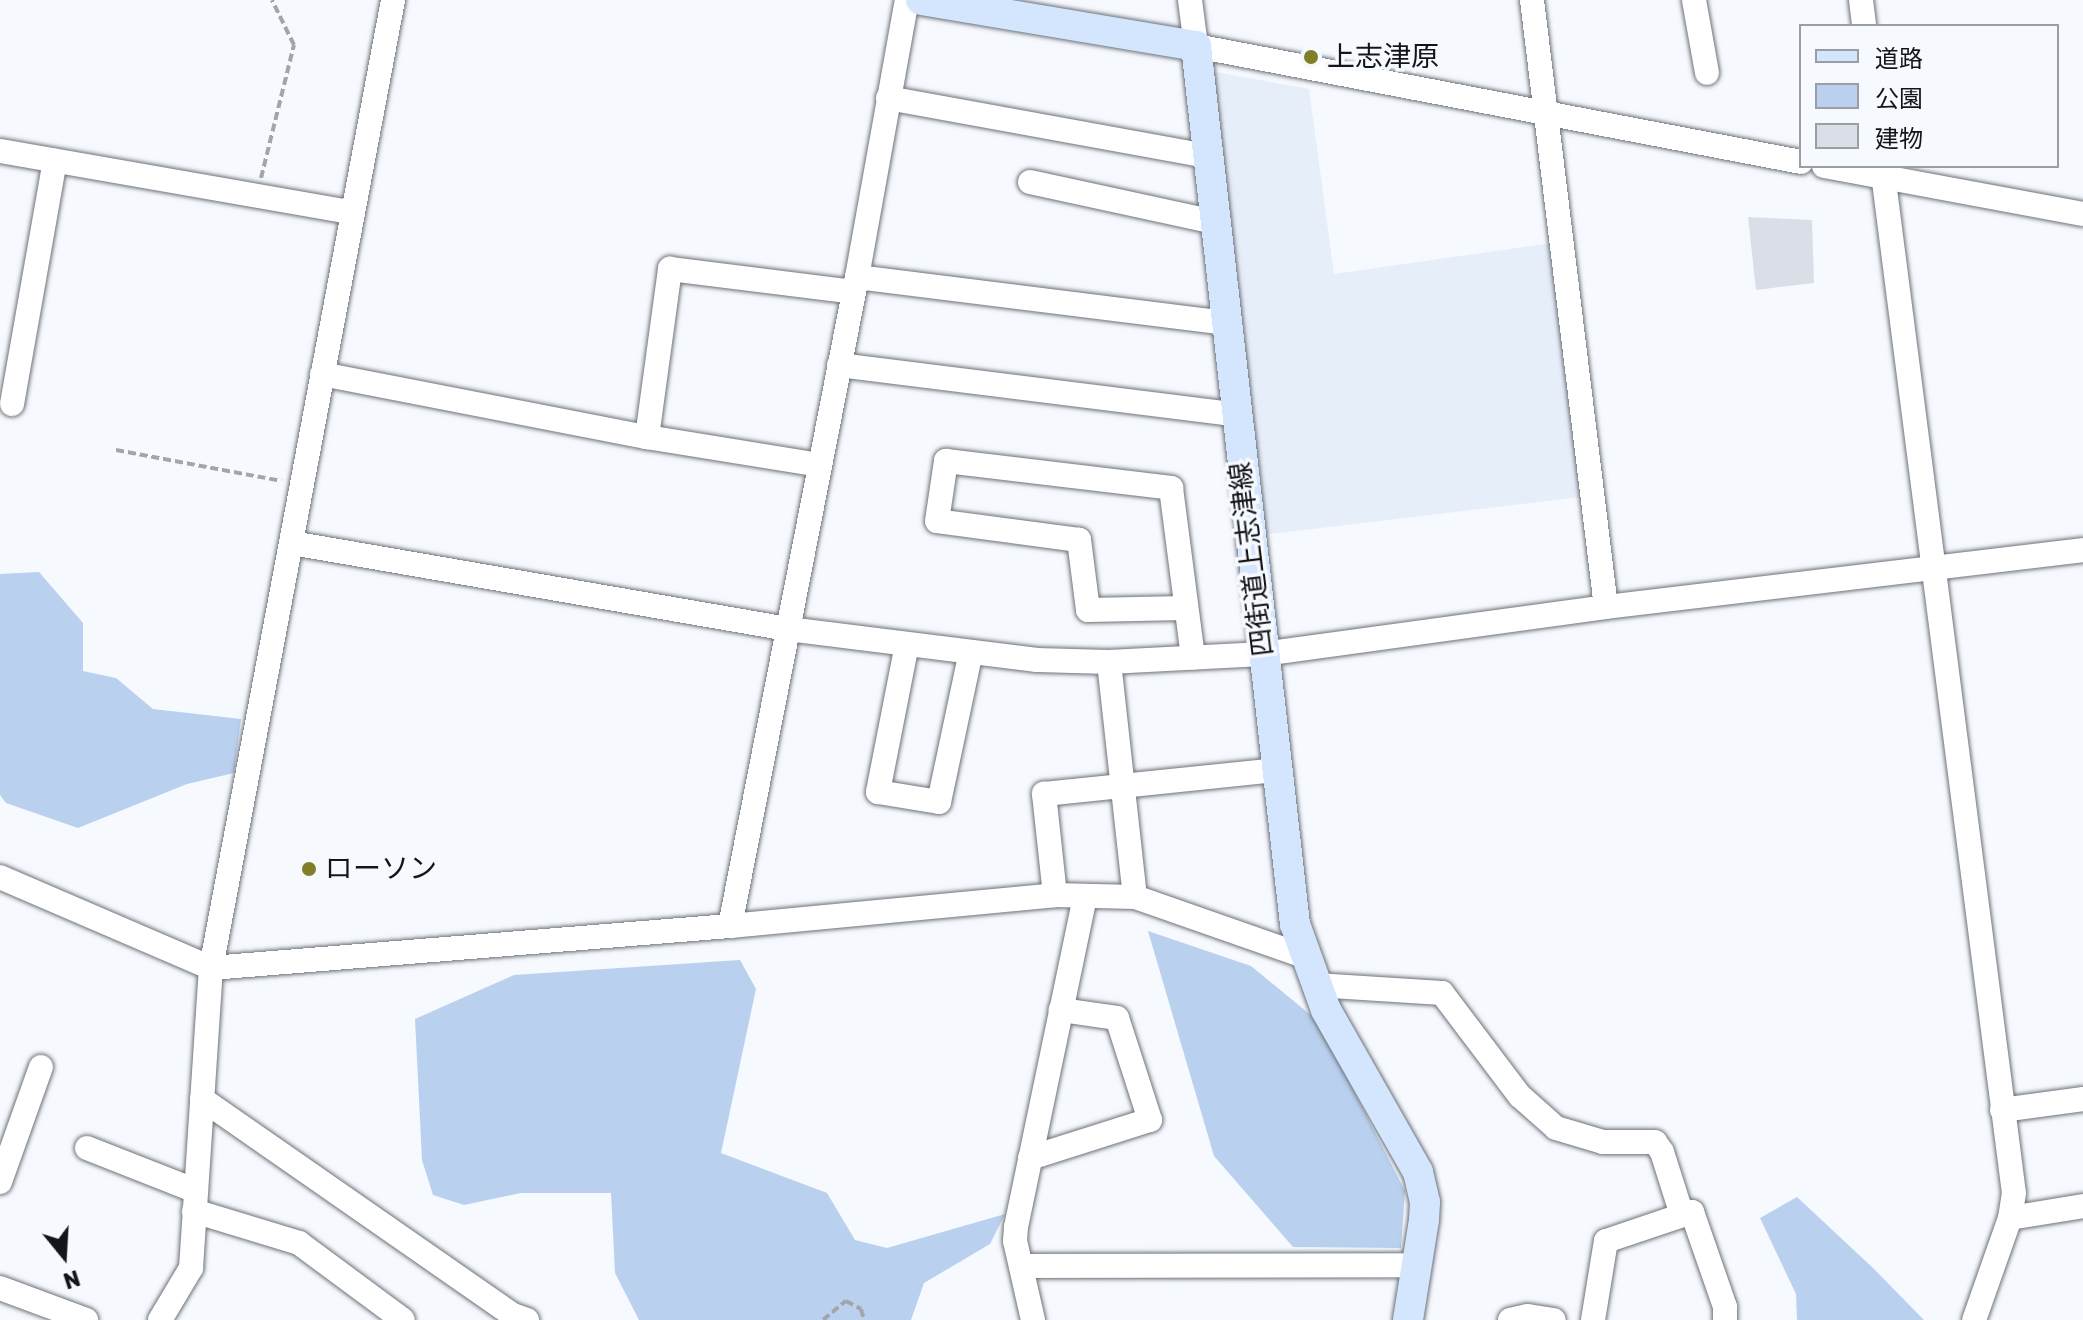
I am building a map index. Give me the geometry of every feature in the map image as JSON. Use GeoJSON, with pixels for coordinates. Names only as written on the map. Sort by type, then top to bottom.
{"type":"FeatureCollection","features":[{"type":"Feature","properties":{"kind":"main road"},"geometry":{"type":"LineString","coordinates":[[921,0],[1196,46]]}},
{"type":"Feature","properties":{"kind":"main road","name":"四街道上志津線"},"geometry":{"type":"LineString","coordinates":[[1196,46],[1235,414],[1295,924],[1326,1010],[1418,1172],[1425,1202],[1408,1320]]}},
{"type":"Feature","properties":{"kind":"street"},"geometry":{"type":"LineString","coordinates":[[160,1320],[191,1268],[211,968],[393,0]]}},
{"type":"Feature","properties":{"kind":"street"},"geometry":{"type":"LineString","coordinates":[[730,926],[907,0]]}},
{"type":"Feature","properties":{"kind":"street"},"geometry":{"type":"LineString","coordinates":[[1190,0],[1196,46],[1799,162]]}},
{"type":"Feature","properties":{"kind":"street"},"geometry":{"type":"LineString","coordinates":[[1532,0],[1606,607]]}},
{"type":"Feature","properties":{"kind":"street"},"geometry":{"type":"LineString","coordinates":[[1694,0],[1707,73]]}},
{"type":"Feature","properties":{"kind":"street"},"geometry":{"type":"LineString","coordinates":[[1861,0],[1864,24]]}},
{"type":"Feature","properties":{"kind":"street"},"geometry":{"type":"LineString","coordinates":[[888,98],[1207,156]]}},
{"type":"Feature","properties":{"kind":"street"},"geometry":{"type":"LineString","coordinates":[[0,151],[351,212]]}},
{"type":"Feature","properties":{"kind":"street"},"geometry":{"type":"LineString","coordinates":[[12,404],[55,161]]}},
{"type":"Feature","properties":{"kind":"street"},"geometry":{"type":"LineString","coordinates":[[1843,168],[1882,172],[2083,214]]}},
{"type":"Feature","properties":{"kind":"street"},"geometry":{"type":"LineString","coordinates":[[1882,172],[2014,1193],[2010,1218],[1974,1320]]}},
{"type":"Feature","properties":{"kind":"street"},"geometry":{"type":"LineString","coordinates":[[1030,182],[1215,222]]}},
{"type":"Feature","properties":{"kind":"street"},"geometry":{"type":"LineString","coordinates":[[647,437],[670,269],[855,284],[1225,323]]}},
{"type":"Feature","properties":{"kind":"street"},"geometry":{"type":"LineString","coordinates":[[839,365],[1235,414]]}},
{"type":"Feature","properties":{"kind":"street"},"geometry":{"type":"LineString","coordinates":[[322,374],[647,437],[819,465]]}},
{"type":"Feature","properties":{"kind":"street"},"geometry":{"type":"LineString","coordinates":[[1185,608],[1088,610],[1079,540],[937,521],[946,461],[1171,488],[1193,658]]}},
{"type":"Feature","properties":{"kind":"street"},"geometry":{"type":"LineString","coordinates":[[292,543],[788,629],[1037,660],[1109,662],[1263,654],[1606,607],[2083,550]]}},
{"type":"Feature","properties":{"kind":"street"},"geometry":{"type":"LineString","coordinates":[[907,644],[878,792],[939,802],[971,652]]}},
{"type":"Feature","properties":{"kind":"street"},"geometry":{"type":"LineString","coordinates":[[1109,662],[1135,897]]}},
{"type":"Feature","properties":{"kind":"street"},"geometry":{"type":"LineString","coordinates":[[1055,895],[1044,794],[1276,770]]}},
{"type":"Feature","properties":{"kind":"street"},"geometry":{"type":"LineString","coordinates":[[0,877],[211,968],[730,926],[1055,895],[1135,897],[1306,957]]}},
{"type":"Feature","properties":{"kind":"street"},"geometry":{"type":"LineString","coordinates":[[1033,1320],[1016,1227],[1085,896]]}},
{"type":"Feature","properties":{"kind":"street"},"geometry":{"type":"LineString","coordinates":[[1316,985],[1442,993],[1520,1096],[1556,1128],[1603,1142],[1655,1142],[1662,1152],[1682,1215]]}},
{"type":"Feature","properties":{"kind":"street"},"geometry":{"type":"LineString","coordinates":[[1030,1158],[1150,1120],[1117,1018],[1061,1010]]}},
{"type":"Feature","properties":{"kind":"street"},"geometry":{"type":"LineString","coordinates":[[0,1182],[41,1067]]}},
{"type":"Feature","properties":{"kind":"street"},"geometry":{"type":"LineString","coordinates":[[202,1099],[513,1315],[527,1320]]}},
{"type":"Feature","properties":{"kind":"street"},"geometry":{"type":"LineString","coordinates":[[2002,1110],[2083,1099]]}},
{"type":"Feature","properties":{"kind":"street"},"geometry":{"type":"LineString","coordinates":[[87,1148],[195,1201],[299,1243],[403,1320]]}},
{"type":"Feature","properties":{"kind":"street"},"geometry":{"type":"LineString","coordinates":[[2010,1218],[2083,1206]]}},
{"type":"Feature","properties":{"kind":"street"},"geometry":{"type":"LineString","coordinates":[[1593,1320],[1606,1241],[1692,1212],[1725,1307],[1725,1320]]}},
{"type":"Feature","properties":{"kind":"street"},"geometry":{"type":"LineString","coordinates":[[1021,1266],[1418,1265]]}},
{"type":"Feature","properties":{"kind":"street"},"geometry":{"type":"LineString","coordinates":[[0,1288],[36,1311],[86,1320]]}},
{"type":"Feature","properties":{"kind":"street"},"geometry":{"type":"LineString","coordinates":[[1510,1320],[1528,1316],[1554,1320]]}},
{"type":"Feature","properties":{"kind":"path"},"geometry":{"type":"LineString","coordinates":[[257,195],[294,45],[272,0]]}},
{"type":"Feature","properties":{"kind":"path"},"geometry":{"type":"LineString","coordinates":[[116,450],[303,485]]}},
{"type":"Feature","properties":{"kind":"path"},"geometry":{"type":"LineString","coordinates":[[823,1320],[846,1301],[861,1309],[864,1320]]}},
{"type":"Feature","properties":{"kind":"shaded area"},"geometry":{"type":"Polygon","coordinates":[[[1210,71],[1309,89],[1334,274],[1552,243],[1581,497],[1261,535],[1210,71]]]}},
{"type":"Feature","properties":{"kind":"green space"},"geometry":{"type":"Polygon","coordinates":[[[39,572],[83,623],[83,671],[116,678],[153,709],[241,719],[234,773],[187,784],[78,828],[6,803],[0,795],[0,574],[39,572]]]}},
{"type":"Feature","properties":{"kind":"green space"},"geometry":{"type":"Polygon","coordinates":[[[1148,931],[1251,966],[1318,1021],[1405,1191],[1401,1248],[1293,1247],[1214,1156],[1148,931]]]}},
{"type":"Feature","properties":{"kind":"green space"},"geometry":{"type":"Polygon","coordinates":[[[740,960],[756,989],[721,1153],[827,1193],[855,1240],[887,1248],[1005,1214],[990,1244],[924,1283],[911,1320],[639,1320],[615,1273],[611,1193],[521,1193],[464,1205],[433,1195],[422,1160],[415,1019],[514,975],[740,960]]]}},
{"type":"Feature","properties":{"kind":"green space"},"geometry":{"type":"Polygon","coordinates":[[[1797,1197],[1924,1320],[1797,1320],[1796,1294],[1760,1218],[1797,1197]]]}},
{"type":"Feature","properties":{"kind":"building"},"geometry":{"type":"Polygon","coordinates":[[[1748,217],[1812,220],[1814,283],[1756,290],[1748,217]]]}},
{"type":"Feature","properties":{"kind":"place","name":"上志津原"},"geometry":{"type":"Point","coordinates":[1311,57]}},
{"type":"Feature","properties":{"kind":"place","name":"ローソン"},"geometry":{"type":"Point","coordinates":[309,869]}}]}
